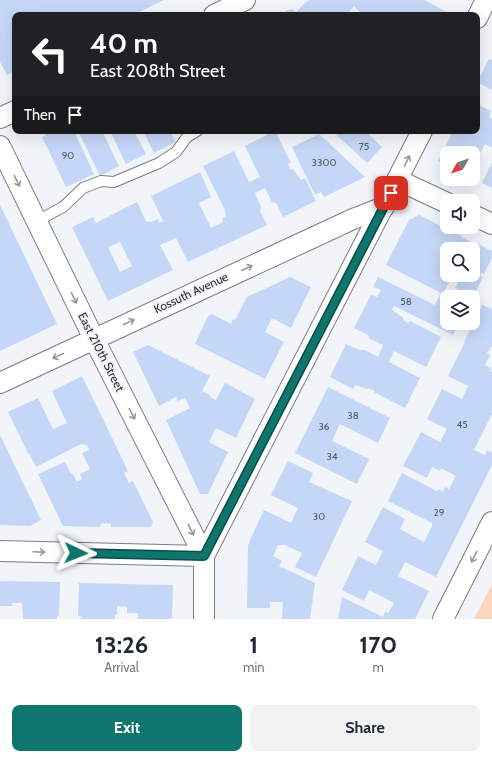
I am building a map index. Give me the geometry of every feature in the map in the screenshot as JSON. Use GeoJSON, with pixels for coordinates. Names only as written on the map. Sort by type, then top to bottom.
{"type":"FeatureCollection","features":[{"type":"Feature","properties":{"kind":"street"},"geometry":{"type":"LineString","coordinates":[[480,12],[486,0]]}},
{"type":"Feature","properties":{"kind":"street"},"geometry":{"type":"LineString","coordinates":[[0,118],[12,112]]}},
{"type":"Feature","properties":{"kind":"street"},"geometry":{"type":"LineString","coordinates":[[204,619],[204,556],[421,134]]}},
{"type":"Feature","properties":{"kind":"street","name":"East 210th Street"},"geometry":{"type":"LineString","coordinates":[[0,146],[94,339],[204,556]]}},
{"type":"Feature","properties":{"kind":"street"},"geometry":{"type":"LineString","coordinates":[[398,180],[440,200]]}},
{"type":"Feature","properties":{"kind":"street","name":"Kossuth Avenue"},"geometry":{"type":"LineString","coordinates":[[0,383],[353,219],[384,207]]}},
{"type":"Feature","properties":{"kind":"street"},"geometry":{"type":"LineString","coordinates":[[480,218],[492,224]]}},
{"type":"Feature","properties":{"kind":"street"},"geometry":{"type":"LineString","coordinates":[[444,619],[492,522]]}},
{"type":"Feature","properties":{"kind":"street"},"geometry":{"type":"LineString","coordinates":[[0,551],[204,556]]}},
{"type":"Feature","properties":{"kind":"lane"},"geometry":{"type":"LineString","coordinates":[[37,221],[63,207],[83,188],[101,181],[114,182],[159,164],[176,152],[185,134]]}},
{"type":"Feature","properties":{"kind":"shaded area"},"geometry":{"type":"Polygon","coordinates":[[[492,584],[492,619],[474,619],[492,584]]]}},
{"type":"Feature","properties":{"kind":"building"},"geometry":{"type":"Polygon","coordinates":[[[0,0],[164,0],[139,12],[12,12],[12,73],[7,75],[0,62],[0,0]]]}},
{"type":"Feature","properties":{"kind":"building"},"geometry":{"type":"Polygon","coordinates":[[[310,0],[424,0],[447,12],[360,12],[354,6],[349,12],[296,12],[310,0]]]}},
{"type":"Feature","properties":{"kind":"building"},"geometry":{"type":"Polygon","coordinates":[[[292,9],[296,12],[285,12],[285,11],[292,9]]]}},
{"type":"Feature","properties":{"kind":"building"},"geometry":{"type":"Polygon","coordinates":[[[489,59],[492,60],[492,90],[480,84],[480,76],[489,59]]]}},
{"type":"Feature","properties":{"kind":"building"},"geometry":{"type":"Polygon","coordinates":[[[480,106],[491,111],[489,116],[492,119],[492,148],[485,144],[480,154],[480,146],[446,146],[452,134],[480,134],[480,106]]]}},
{"type":"Feature","properties":{"kind":"building"},"geometry":{"type":"Polygon","coordinates":[[[45,134],[75,134],[94,174],[66,187],[42,137],[45,136],[45,134]]]}},
{"type":"Feature","properties":{"kind":"building"},"geometry":{"type":"Polygon","coordinates":[[[79,134],[103,134],[119,166],[100,176],[79,134]]]}},
{"type":"Feature","properties":{"kind":"building"},"geometry":{"type":"Polygon","coordinates":[[[111,134],[136,134],[146,154],[126,164],[111,134]]]}},
{"type":"Feature","properties":{"kind":"building"},"geometry":{"type":"Polygon","coordinates":[[[144,134],[172,134],[176,142],[154,153],[144,134]]]}},
{"type":"Feature","properties":{"kind":"building"},"geometry":{"type":"Polygon","coordinates":[[[269,134],[276,134],[291,163],[288,164],[291,170],[293,169],[301,180],[305,178],[316,201],[283,217],[276,203],[272,202],[265,188],[255,193],[261,207],[260,211],[267,225],[188,262],[176,238],[160,245],[173,270],[108,301],[72,227],[93,217],[96,223],[137,202],[146,221],[151,222],[158,219],[159,223],[163,221],[151,196],[200,172],[211,197],[199,203],[211,228],[223,222],[222,218],[226,217],[225,210],[203,166],[234,151],[249,182],[260,177],[245,146],[269,134]],[[120,242],[108,247],[120,272],[132,266],[120,242]]]}},
{"type":"Feature","properties":{"kind":"building"},"geometry":{"type":"Polygon","coordinates":[[[319,134],[365,177],[324,197],[321,192],[315,195],[292,147],[319,134]]]}},
{"type":"Feature","properties":{"kind":"building"},"geometry":{"type":"Polygon","coordinates":[[[335,134],[368,134],[382,147],[367,163],[335,134]]]}},
{"type":"Feature","properties":{"kind":"building"},"geometry":{"type":"Polygon","coordinates":[[[492,162],[492,188],[482,183],[492,162]]]}},
{"type":"Feature","properties":{"kind":"building"},"geometry":{"type":"Polygon","coordinates":[[[0,205],[57,324],[0,351],[0,205]]]}},
{"type":"Feature","properties":{"kind":"building"},"geometry":{"type":"Polygon","coordinates":[[[419,215],[440,225],[440,234],[458,234],[470,241],[440,242],[440,282],[449,282],[445,290],[440,290],[440,292],[386,265],[409,220],[419,215]]]}},
{"type":"Feature","properties":{"kind":"building"},"geometry":{"type":"Polygon","coordinates":[[[480,245],[492,251],[492,258],[484,274],[482,273],[480,276],[480,245]]]}},
{"type":"Feature","properties":{"kind":"building"},"geometry":{"type":"Polygon","coordinates":[[[480,276],[483,277],[476,290],[459,290],[455,288],[458,282],[480,282],[480,276]]]}},
{"type":"Feature","properties":{"kind":"building"},"geometry":{"type":"Polygon","coordinates":[[[290,277],[311,287],[291,328],[272,318],[265,332],[284,342],[265,379],[195,344],[208,316],[212,314],[231,324],[233,319],[235,320],[247,297],[290,277]]]}},
{"type":"Feature","properties":{"kind":"building"},"geometry":{"type":"Polygon","coordinates":[[[378,277],[435,305],[440,294],[440,329],[394,306],[392,310],[404,318],[403,320],[408,323],[410,321],[441,337],[426,367],[394,351],[389,362],[420,378],[405,408],[368,388],[355,385],[353,389],[330,377],[346,344],[360,350],[365,350],[378,357],[383,345],[370,339],[368,335],[354,328],[371,295],[377,297],[381,290],[373,287],[378,277]]]}},
{"type":"Feature","properties":{"kind":"building"},"geometry":{"type":"Polygon","coordinates":[[[482,305],[492,309],[492,346],[487,353],[490,355],[485,365],[491,368],[490,371],[492,372],[492,414],[474,450],[485,455],[487,450],[492,453],[492,465],[436,577],[405,562],[398,576],[429,591],[415,619],[338,619],[342,597],[383,617],[385,612],[388,613],[394,603],[369,590],[364,601],[342,590],[358,556],[376,565],[383,551],[365,542],[383,507],[405,519],[400,529],[424,542],[432,526],[432,523],[388,501],[402,473],[437,491],[439,489],[443,492],[445,487],[449,489],[456,476],[441,468],[440,471],[432,467],[427,478],[403,466],[421,432],[440,442],[447,429],[427,419],[442,389],[462,399],[468,386],[448,376],[470,330],[480,330],[480,309],[482,305]]]}},
{"type":"Feature","properties":{"kind":"building"},"geometry":{"type":"Polygon","coordinates":[[[443,330],[456,330],[453,335],[443,330]]]}},
{"type":"Feature","properties":{"kind":"building"},"geometry":{"type":"Polygon","coordinates":[[[148,345],[210,376],[202,391],[210,395],[210,397],[216,400],[225,383],[255,399],[236,438],[216,428],[209,442],[228,452],[208,494],[200,494],[166,420],[190,408],[185,398],[178,401],[176,397],[159,406],[133,352],[148,345]]]}},
{"type":"Feature","properties":{"kind":"building"},"geometry":{"type":"Polygon","coordinates":[[[82,376],[128,471],[124,473],[129,483],[133,481],[153,522],[151,527],[111,527],[111,524],[101,523],[100,527],[63,526],[38,474],[65,462],[77,482],[82,479],[80,474],[90,469],[82,453],[89,450],[87,445],[81,444],[36,467],[8,412],[38,398],[53,429],[67,423],[52,391],[82,376]]]}},
{"type":"Feature","properties":{"kind":"building"},"geometry":{"type":"Polygon","coordinates":[[[328,387],[390,418],[378,443],[340,424],[332,441],[369,459],[357,484],[295,453],[328,387]]]}},
{"type":"Feature","properties":{"kind":"building"},"geometry":{"type":"Polygon","coordinates":[[[0,435],[41,520],[30,526],[0,525],[0,435]]]}},
{"type":"Feature","properties":{"kind":"building"},"geometry":{"type":"Polygon","coordinates":[[[288,461],[313,473],[309,482],[352,501],[316,577],[295,567],[302,553],[285,545],[278,545],[273,556],[282,561],[279,566],[315,583],[310,619],[282,619],[283,602],[270,602],[270,608],[247,608],[248,544],[249,545],[264,510],[291,523],[298,508],[271,495],[288,461]]]}},
{"type":"Feature","properties":{"kind":"building"},"geometry":{"type":"Polygon","coordinates":[[[0,581],[60,582],[59,616],[57,616],[57,619],[23,619],[22,603],[12,603],[12,606],[0,606],[0,581]]]}},
{"type":"Feature","properties":{"kind":"building"},"geometry":{"type":"Polygon","coordinates":[[[79,583],[173,585],[172,619],[138,619],[138,613],[127,613],[127,607],[117,606],[117,614],[115,619],[81,619],[81,616],[78,616],[79,583]]]}},
{"type":"Feature","properties":{"kind":"route"},"geometry":{"type":"LineString","coordinates":[[76,553],[204,556],[391,193]]}}]}
